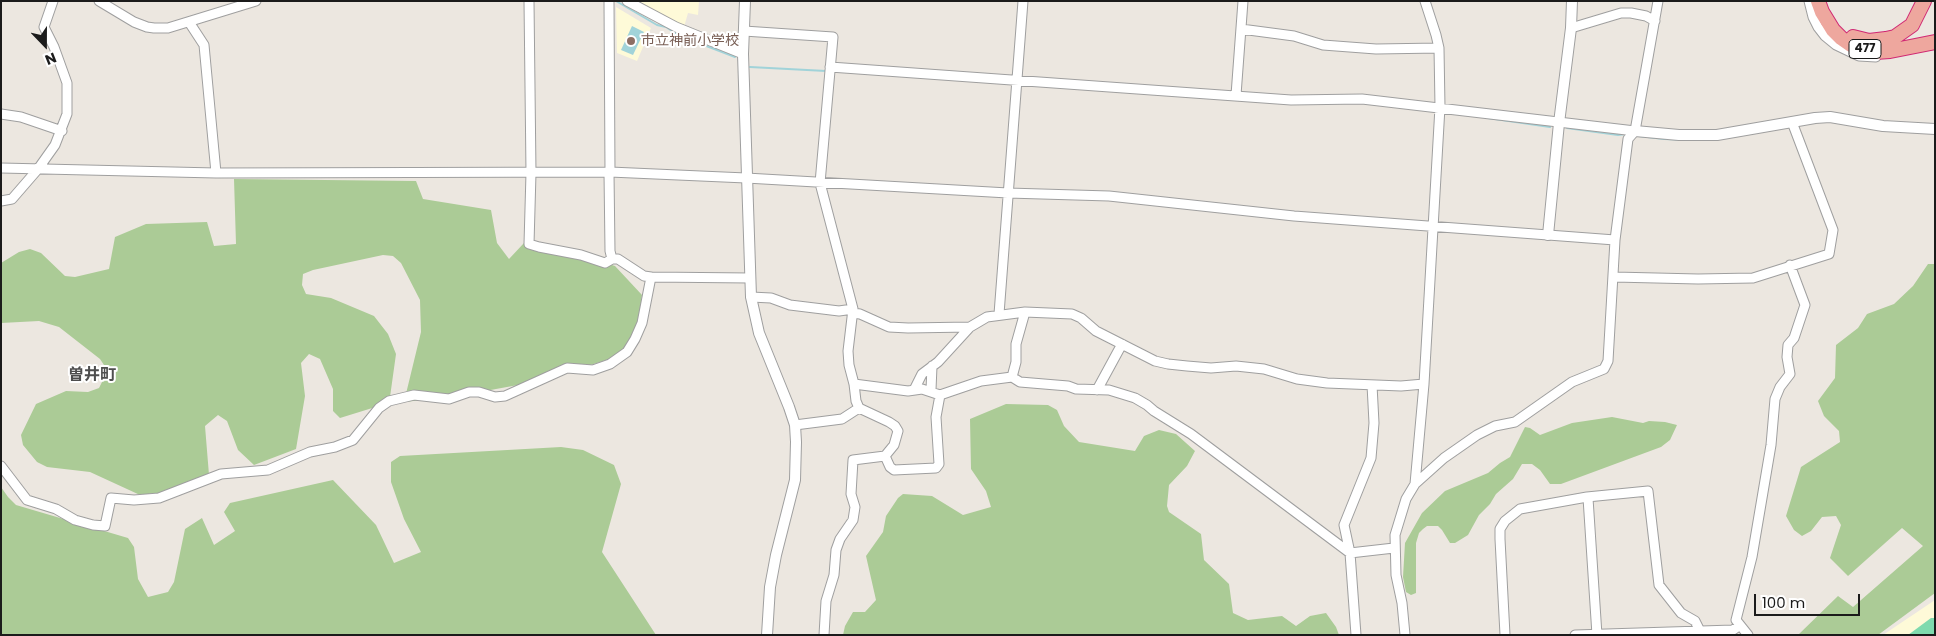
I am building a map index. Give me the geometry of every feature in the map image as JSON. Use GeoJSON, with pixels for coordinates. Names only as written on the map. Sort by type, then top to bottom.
{"type":"FeatureCollection","features":[{"type":"Feature","properties":{"kind":"highway","name":"477"},"geometry":{"type":"LineString","coordinates":[[1818,1],[1832,30],[1851,45],[1875,52],[1882,52],[1935,42]]}},
{"type":"Feature","properties":{"kind":"highway","name":"477"},"geometry":{"type":"LineString","coordinates":[[1828,1],[1836,22],[1845,31],[1855,38],[1870,41],[1886,40],[1912,25],[1924,1]]}},
{"type":"Feature","properties":{"kind":"street"},"geometry":{"type":"LineString","coordinates":[[1,201],[12,199],[38,169],[55,145],[67,114],[67,83],[54,47],[44,27],[54,1]]}},
{"type":"Feature","properties":{"kind":"street"},"geometry":{"type":"LineString","coordinates":[[99,1],[147,28],[168,28],[256,1]]}},
{"type":"Feature","properties":{"kind":"street"},"geometry":{"type":"LineString","coordinates":[[529,1],[531,173],[529,244],[539,248],[581,255],[605,263],[612,259],[618,259],[644,276],[750,278]]}},
{"type":"Feature","properties":{"kind":"street"},"geometry":{"type":"LineString","coordinates":[[627,1],[676,27],[743,54]]}},
{"type":"Feature","properties":{"kind":"street"},"geometry":{"type":"LineString","coordinates":[[745,1],[743,54],[751,297],[759,333],[790,406],[795,425],[796,442],[795,480],[770,587],[767,635]]}},
{"type":"Feature","properties":{"kind":"street"},"geometry":{"type":"LineString","coordinates":[[999,314],[1022,1]]}},
{"type":"Feature","properties":{"kind":"street"},"geometry":{"type":"LineString","coordinates":[[1236,95],[1242,1]]}},
{"type":"Feature","properties":{"kind":"street"},"geometry":{"type":"LineString","coordinates":[[1415,484],[1424,384],[1440,108],[1438,48],[1436,35],[1425,1]]}},
{"type":"Feature","properties":{"kind":"street"},"geometry":{"type":"LineString","coordinates":[[1548,235],[1571,28],[1572,1]]}},
{"type":"Feature","properties":{"kind":"street"},"geometry":{"type":"LineString","coordinates":[[1405,635],[1394,548],[1395,535],[1406,499],[1415,484],[1444,458],[1477,435],[1495,426],[1515,422],[1572,382],[1604,368],[1608,362],[1614,277],[1614,240],[1628,139],[1634,131],[1658,1]]}},
{"type":"Feature","properties":{"kind":"street"},"geometry":{"type":"LineString","coordinates":[[1808,1],[1813,17],[1826,36],[1836,45],[1859,56],[1890,56],[1935,47]]}},
{"type":"Feature","properties":{"kind":"street"},"geometry":{"type":"LineString","coordinates":[[609,2],[610,251],[612,259]]}},
{"type":"Feature","properties":{"kind":"street"},"geometry":{"type":"LineString","coordinates":[[1571,28],[1620,13],[1646,16],[1654,21]]}},
{"type":"Feature","properties":{"kind":"street"},"geometry":{"type":"LineString","coordinates":[[189,22],[204,44],[216,173]]}},
{"type":"Feature","properties":{"kind":"street"},"geometry":{"type":"LineString","coordinates":[[1241,28],[1299,37],[1323,45],[1376,50],[1438,48]]}},
{"type":"Feature","properties":{"kind":"street"},"geometry":{"type":"LineString","coordinates":[[744,31],[833,37],[820,182],[853,311],[848,351],[849,365],[859,408],[895,426],[898,431],[897,438],[885,456],[853,460],[851,494],[855,507],[853,520],[840,539],[836,550],[834,575],[826,601],[824,635]]}},
{"type":"Feature","properties":{"kind":"street"},"geometry":{"type":"LineString","coordinates":[[829,70],[1291,100],[1362,99],[1559,123],[1679,135],[1717,135],[1830,117],[1883,126],[1935,129]]}},
{"type":"Feature","properties":{"kind":"street"},"geometry":{"type":"LineString","coordinates":[[1,114],[21,117],[62,131]]}},
{"type":"Feature","properties":{"kind":"street"},"geometry":{"type":"LineString","coordinates":[[1614,277],[1753,278],[1829,254],[1833,230],[1792,122]]}},
{"type":"Feature","properties":{"kind":"street"},"geometry":{"type":"LineString","coordinates":[[1,168],[216,173],[610,173],[746,178],[1008,193],[1109,196],[1294,216],[1614,240]]}},
{"type":"Feature","properties":{"kind":"street"},"geometry":{"type":"LineString","coordinates":[[1748,635],[1736,620],[1752,557],[1771,445],[1775,399],[1780,387],[1790,374],[1787,357],[1788,345],[1794,338],[1805,305],[1790,265]]}},
{"type":"Feature","properties":{"kind":"street"},"geometry":{"type":"LineString","coordinates":[[1,466],[27,500],[56,509],[75,520],[105,526],[111,498],[134,500],[159,498],[226,473],[268,470],[310,452],[335,447],[353,440],[379,408],[390,401],[414,396],[449,399],[469,392],[478,392],[495,397],[505,396],[567,368],[593,370],[610,364],[627,352],[635,339],[642,323],[651,277]]}},
{"type":"Feature","properties":{"kind":"street"},"geometry":{"type":"LineString","coordinates":[[751,297],[771,298],[790,305],[853,311],[889,327],[970,326]]}},
{"type":"Feature","properties":{"kind":"street"},"geometry":{"type":"LineString","coordinates":[[914,390],[922,374],[938,362],[970,326],[987,317],[1025,312],[1072,314],[1081,318],[1096,331],[1155,361],[1168,364],[1211,368],[1236,366],[1264,369],[1297,379],[1372,385],[1401,386],[1424,384]]}},
{"type":"Feature","properties":{"kind":"street"},"geometry":{"type":"LineString","coordinates":[[1012,378],[1016,362],[1016,344],[1025,312]]}},
{"type":"Feature","properties":{"kind":"street"},"geometry":{"type":"LineString","coordinates":[[1097,390],[1122,344]]}},
{"type":"Feature","properties":{"kind":"street"},"geometry":{"type":"LineString","coordinates":[[931,390],[932,366]]}},
{"type":"Feature","properties":{"kind":"street"},"geometry":{"type":"LineString","coordinates":[[854,384],[908,391],[931,390],[940,395],[981,381],[1012,378],[1020,382],[1068,386],[1076,389],[1109,390],[1134,398],[1191,434],[1350,553],[1394,548]]}},
{"type":"Feature","properties":{"kind":"street"},"geometry":{"type":"LineString","coordinates":[[1356,635],[1350,553],[1344,525],[1371,458],[1374,423],[1372,385]]}},
{"type":"Feature","properties":{"kind":"street"},"geometry":{"type":"LineString","coordinates":[[885,456],[890,467],[894,470],[936,468],[939,464],[936,417],[940,395]]}},
{"type":"Feature","properties":{"kind":"street"},"geometry":{"type":"LineString","coordinates":[[795,425],[842,419],[859,408]]}},
{"type":"Feature","properties":{"kind":"street"},"geometry":{"type":"LineString","coordinates":[[1505,635],[1500,539],[1500,529],[1504,521],[1520,509],[1648,490],[1659,585],[1681,612],[1695,621],[1700,631]]}},
{"type":"Feature","properties":{"kind":"street"},"geometry":{"type":"LineString","coordinates":[[1588,498],[1597,634]]}},
{"type":"Feature","properties":{"kind":"street"},"geometry":{"type":"LineString","coordinates":[[1575,635],[1688,633],[1733,630],[1740,625]]}},
{"type":"Feature","properties":{"kind":"shaded area","name":"市立神前小学校"},"geometry":{"type":"Polygon","coordinates":[[[635,1],[699,1],[698,15],[688,13],[684,27],[635,1]]]}},
{"type":"Feature","properties":{"kind":"shaded area","name":"市立神前小学校"},"geometry":{"type":"Polygon","coordinates":[[[616,7],[651,28],[637,61],[617,53],[616,7]]]}},
{"type":"Feature","properties":{"kind":"shaded area"},"geometry":{"type":"Polygon","coordinates":[[[1935,600],[1935,635],[1883,635],[1935,600]]]}},
{"type":"Feature","properties":{"kind":"green space"},"geometry":{"type":"Polygon","coordinates":[[[234,179],[416,181],[423,199],[491,210],[497,243],[509,259],[524,243],[582,255],[615,266],[642,295],[636,338],[622,355],[540,381],[452,397],[404,402],[421,332],[420,300],[401,263],[393,256],[383,255],[313,270],[303,274],[302,285],[306,294],[331,298],[374,316],[388,334],[396,354],[390,397],[382,405],[340,418],[333,411],[333,389],[320,359],[309,354],[301,363],[305,396],[296,449],[254,465],[238,450],[227,421],[218,415],[205,426],[209,475],[183,490],[140,495],[90,472],[47,467],[37,462],[23,445],[21,435],[36,404],[66,391],[88,392],[99,388],[106,368],[100,359],[59,327],[39,321],[1,323],[1,263],[19,252],[30,249],[41,253],[65,276],[75,277],[109,269],[115,237],[146,224],[207,222],[214,246],[236,244],[234,179]]]}},
{"type":"Feature","properties":{"kind":"green space"},"geometry":{"type":"Polygon","coordinates":[[[1928,264],[1935,264],[1935,593],[1878,635],[1798,635],[1838,596],[1853,607],[1923,546],[1902,528],[1848,576],[1830,558],[1841,525],[1836,516],[1822,517],[1811,531],[1802,536],[1794,530],[1786,516],[1801,467],[1840,442],[1839,431],[1824,416],[1818,401],[1835,378],[1836,345],[1858,328],[1867,314],[1894,304],[1913,286],[1928,264]]]}},
{"type":"Feature","properties":{"kind":"green space"},"geometry":{"type":"Polygon","coordinates":[[[1006,404],[1048,405],[1057,410],[1064,426],[1079,442],[1135,451],[1144,436],[1159,430],[1176,434],[1195,451],[1187,466],[1169,485],[1167,506],[1169,512],[1201,534],[1204,560],[1229,584],[1233,613],[1248,620],[1282,616],[1296,626],[1310,616],[1326,613],[1339,635],[843,635],[845,626],[853,612],[865,612],[876,600],[866,556],[883,532],[886,516],[898,498],[903,494],[932,496],[963,515],[991,507],[986,491],[971,469],[970,419],[1006,404]]]}},
{"type":"Feature","properties":{"kind":"green space"},"geometry":{"type":"Polygon","coordinates":[[[1612,417],[1643,423],[1649,421],[1677,425],[1670,440],[1661,447],[1561,484],[1550,484],[1540,470],[1532,464],[1522,464],[1513,479],[1496,494],[1490,504],[1479,515],[1468,535],[1455,543],[1450,543],[1438,526],[1427,526],[1419,533],[1416,543],[1416,593],[1411,595],[1406,592],[1403,577],[1405,543],[1422,513],[1445,491],[1488,473],[1510,457],[1525,427],[1540,435],[1572,423],[1612,417]]]}},
{"type":"Feature","properties":{"kind":"green space"},"geometry":{"type":"Polygon","coordinates":[[[561,447],[583,450],[614,465],[621,484],[602,552],[656,635],[1,635],[1,487],[16,505],[128,538],[134,547],[138,579],[148,597],[168,592],[174,582],[185,529],[202,518],[214,545],[235,531],[224,512],[230,503],[333,480],[376,525],[394,563],[421,552],[404,519],[391,482],[391,462],[400,456],[561,447]]]}},
{"type":"Feature","properties":{"kind":"green space"},"geometry":{"type":"Polygon","coordinates":[[[1931,618],[1935,618],[1935,635],[1908,635],[1931,618]]]}},
{"type":"Feature","properties":{"kind":"water"},"geometry":{"type":"Polygon","coordinates":[[[632,26],[644,32],[633,55],[621,50],[632,26]]]}},
{"type":"Feature","properties":{"kind":"waterway"},"geometry":{"type":"LineString","coordinates":[[616,1],[678,35],[735,57]]}},
{"type":"Feature","properties":{"kind":"waterway"},"geometry":{"type":"LineString","coordinates":[[750,67],[826,71]]}},
{"type":"Feature","properties":{"kind":"waterway"},"geometry":{"type":"LineString","coordinates":[[1488,118],[1550,127]]}},
{"type":"Feature","properties":{"kind":"waterway"},"geometry":{"type":"LineString","coordinates":[[1567,128],[1618,135],[1626,134]]}},
{"type":"Feature","properties":{"kind":"waterway"},"geometry":{"type":"LineString","coordinates":[[1639,136],[1696,140]]}},
{"type":"Feature","properties":{"kind":"place","name":"市立神前小学校"},"geometry":{"type":"Point","coordinates":[631,41]}},
{"type":"Feature","properties":{"kind":"district","name":"曽井町"},"geometry":{"type":"Point","coordinates":[92,376]}}]}
